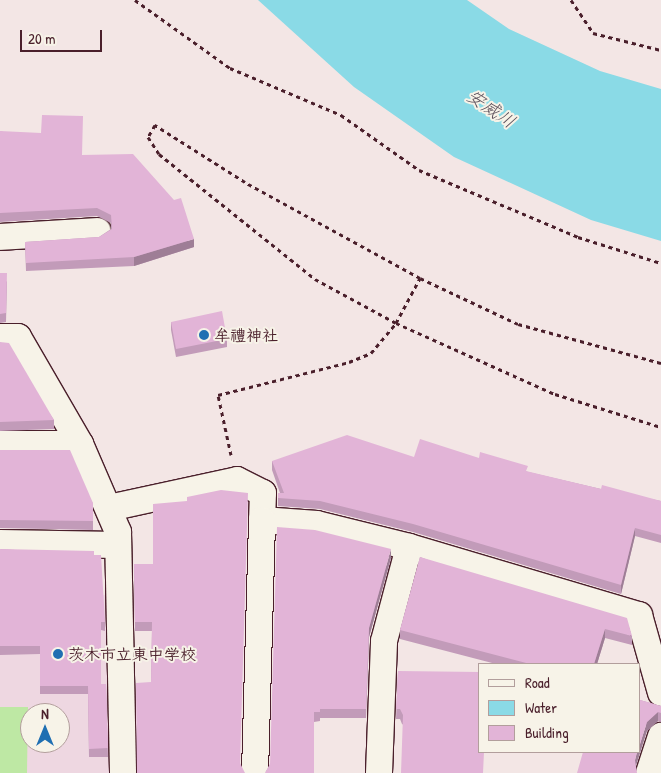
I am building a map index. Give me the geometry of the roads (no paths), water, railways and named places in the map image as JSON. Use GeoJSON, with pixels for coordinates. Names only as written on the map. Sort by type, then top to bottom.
{"type":"FeatureCollection","features":[{"type":"Feature","properties":{"kind":"street"},"geometry":{"type":"LineString","coordinates":[[0,237],[98,230]]}},
{"type":"Feature","properties":{"kind":"street"},"geometry":{"type":"LineString","coordinates":[[0,337],[18,337],[80,444],[118,532],[123,773]]}},
{"type":"Feature","properties":{"kind":"street"},"geometry":{"type":"LineString","coordinates":[[0,444],[80,444]]}},
{"type":"Feature","properties":{"kind":"street"},"geometry":{"type":"LineString","coordinates":[[108,508],[237,480],[263,492],[255,773]]}},
{"type":"Feature","properties":{"kind":"street"},"geometry":{"type":"LineString","coordinates":[[262,520],[317,524],[408,547],[639,616],[661,693]]}},
{"type":"Feature","properties":{"kind":"street"},"geometry":{"type":"LineString","coordinates":[[0,543],[118,545]]}},
{"type":"Feature","properties":{"kind":"street"},"geometry":{"type":"LineString","coordinates":[[379,773],[384,641],[408,547]]}},
{"type":"Feature","properties":{"kind":"street"},"geometry":{"type":"LineString","coordinates":[[649,773],[661,736]]}},
{"type":"Feature","properties":{"kind":"water","name":"安威川"},"geometry":{"type":"Polygon","coordinates":[[[258,0],[467,0],[509,29],[600,71],[661,89],[661,241],[591,220],[454,157],[354,87],[258,0]]]}},
{"type":"Feature","properties":{"kind":"place","name":"牟禮神社"},"geometry":{"type":"Point","coordinates":[204,335]}},
{"type":"Feature","properties":{"kind":"place","name":"茨木市立東中学校"},"geometry":{"type":"Point","coordinates":[58,654]}}]}
